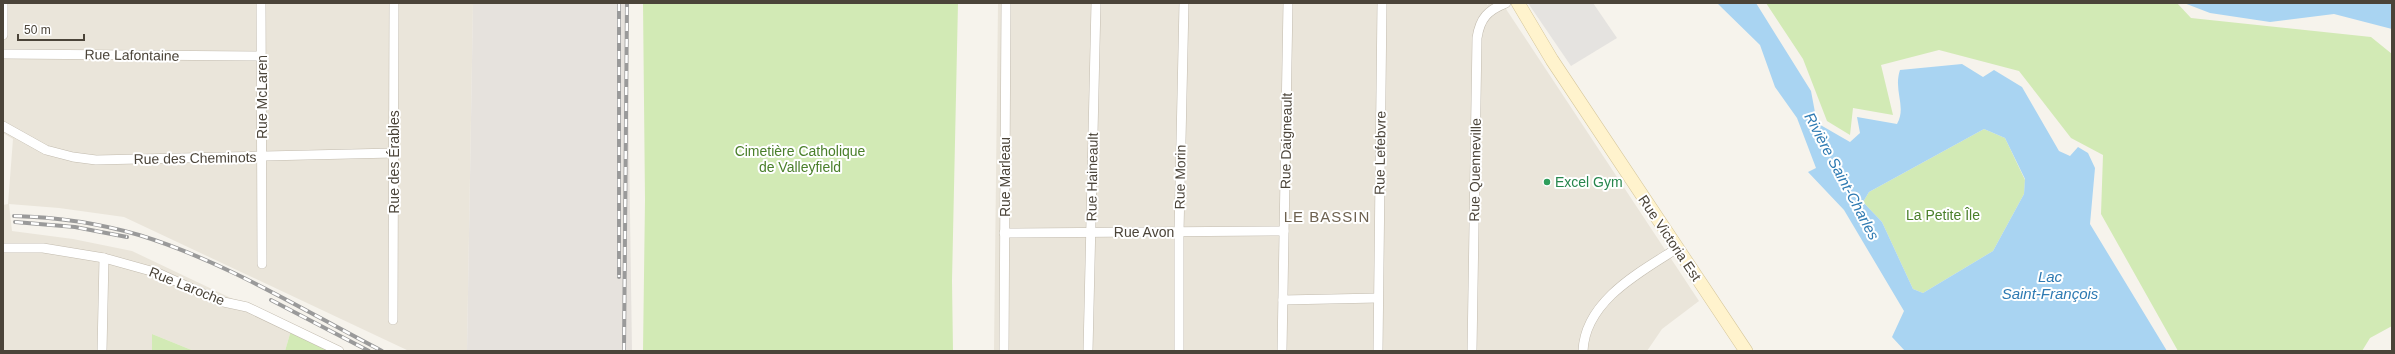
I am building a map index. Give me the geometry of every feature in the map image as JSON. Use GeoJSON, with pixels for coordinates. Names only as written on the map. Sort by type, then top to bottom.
{"type":"FeatureCollection","features":[{"type":"Feature","properties":{"kind":"street"},"geometry":{"type":"LineString","coordinates":[[3,3],[3,35]]}},
{"type":"Feature","properties":{"kind":"street","name":"Rue McLaren"},"geometry":{"type":"LineString","coordinates":[[261,3],[262,264]]}},
{"type":"Feature","properties":{"kind":"street","name":"Rue des Érables"},"geometry":{"type":"LineString","coordinates":[[393,320],[394,3]]}},
{"type":"Feature","properties":{"kind":"street","name":"Rue Marleau"},"geometry":{"type":"LineString","coordinates":[[1004,351],[1006,3]]}},
{"type":"Feature","properties":{"kind":"street","name":"Rue Haineault"},"geometry":{"type":"LineString","coordinates":[[1088,351],[1096,3]]}},
{"type":"Feature","properties":{"kind":"street","name":"Rue Morin"},"geometry":{"type":"LineString","coordinates":[[1179,351],[1179,232],[1184,3]]}},
{"type":"Feature","properties":{"kind":"street","name":"Rue Daigneault"},"geometry":{"type":"LineString","coordinates":[[1282,351],[1288,3]]}},
{"type":"Feature","properties":{"kind":"street","name":"Rue Lefebvre"},"geometry":{"type":"LineString","coordinates":[[1378,351],[1382,3]]}},
{"type":"Feature","properties":{"kind":"street","name":"Rue Quenneville"},"geometry":{"type":"LineString","coordinates":[[1472,351],[1478,38],[1483,17],[1494,8],[1506,3]]}},
{"type":"Feature","properties":{"kind":"street","name":"Rue Victoria Est"},"geometry":{"type":"LineString","coordinates":[[1518,3],[1544,48],[1676,249],[1746,351]]}},
{"type":"Feature","properties":{"kind":"street","name":"Rue Lafontaine"},"geometry":{"type":"LineString","coordinates":[[3,54],[262,56]]}},
{"type":"Feature","properties":{"kind":"street","name":"Rue des Cheminots"},"geometry":{"type":"LineString","coordinates":[[3,126],[46,150],[73,157],[96,160],[394,153]]}},
{"type":"Feature","properties":{"kind":"street","name":"Rue Avon"},"geometry":{"type":"LineString","coordinates":[[1004,233],[1284,231]]}},
{"type":"Feature","properties":{"kind":"street","name":"Rue Laroche"},"geometry":{"type":"LineString","coordinates":[[3,248],[43,248],[104,258],[158,273],[219,301],[247,307],[339,351]]}},
{"type":"Feature","properties":{"kind":"street"},"geometry":{"type":"LineString","coordinates":[[1583,351],[1586,333],[1594,318],[1621,284],[1676,249]]}},
{"type":"Feature","properties":{"kind":"street"},"geometry":{"type":"LineString","coordinates":[[102,351],[104,258]]}},
{"type":"Feature","properties":{"kind":"street"},"geometry":{"type":"LineString","coordinates":[[1283,300],[1378,298]]}},
{"type":"Feature","properties":{"kind":"shaded area"},"geometry":{"type":"Polygon","coordinates":[[[3,3],[473,3],[467,351],[409,351],[124,217],[59,208],[9,204],[12,231],[73,239],[132,251],[292,327],[285,351],[194,351],[152,334],[152,351],[3,351],[3,205],[8,204],[13,139],[3,133],[3,3]]]}},
{"type":"Feature","properties":{"kind":"shaded area"},"geometry":{"type":"Polygon","coordinates":[[[473,3],[627,3],[632,351],[467,351],[473,3]]]}},
{"type":"Feature","properties":{"kind":"shaded area"},"geometry":{"type":"Polygon","coordinates":[[[998,3],[1487,3],[1487,5],[1490,3],[1502,3],[1699,301],[1662,329],[1647,351],[994,351],[998,3]]]}},
{"type":"Feature","properties":{"kind":"shaded area"},"geometry":{"type":"Polygon","coordinates":[[[1528,3],[1593,3],[1617,38],[1571,66],[1528,3]]]}},
{"type":"Feature","properties":{"kind":"green space","name":"Cimetière Catholique de Valleyfield"},"geometry":{"type":"Polygon","coordinates":[[[643,3],[958,3],[952,281],[953,351],[643,351],[645,200],[643,3]]]}},
{"type":"Feature","properties":{"kind":"green space"},"geometry":{"type":"Polygon","coordinates":[[[1766,3],[2177,3],[2191,18],[2371,37],[2392,54],[2392,326],[2370,338],[2362,351],[2178,351],[2101,214],[2103,155],[2071,138],[2019,71],[1939,50],[1881,65],[1893,115],[1853,108],[1850,135],[1827,121],[1803,59],[1766,3]]]}},
{"type":"Feature","properties":{"kind":"green space","name":"La Petite Île"},"geometry":{"type":"Polygon","coordinates":[[[1984,129],[2005,138],[2025,180],[2024,194],[1993,251],[1923,293],[1913,289],[1882,222],[1863,202],[1869,192],[1984,129]]]}},
{"type":"Feature","properties":{"kind":"green space"},"geometry":{"type":"Polygon","coordinates":[[[292,327],[340,351],[285,351],[292,327]]]}},
{"type":"Feature","properties":{"kind":"green space"},"geometry":{"type":"Polygon","coordinates":[[[152,334],[194,351],[152,351],[152,334]]]}},
{"type":"Feature","properties":{"kind":"water","name":"Lac Saint-François"},"geometry":{"type":"Polygon","coordinates":[[[1717,3],[1756,3],[1811,91],[1817,123],[1850,142],[1860,133],[1857,117],[1897,124],[1901,111],[1898,85],[1900,70],[1962,64],[1983,77],[1994,70],[2022,87],[2059,151],[2070,156],[2078,147],[2088,153],[2095,168],[2090,224],[2167,351],[1905,351],[1892,337],[1904,311],[1844,210],[1808,172],[1816,168],[1797,118],[1775,87],[1760,45],[1717,3]],[[1984,129],[1869,192],[1863,202],[1882,222],[1913,289],[1923,293],[1993,251],[2024,194],[2025,179],[2005,138],[1984,129]]]}},
{"type":"Feature","properties":{"kind":"water"},"geometry":{"type":"Polygon","coordinates":[[[2184,3],[2392,3],[2392,29],[2334,14],[2270,22],[2210,13],[2184,3]]]}},
{"type":"Feature","properties":{"kind":"railway"},"geometry":{"type":"LineString","coordinates":[[619,3],[619,277]]}},
{"type":"Feature","properties":{"kind":"railway"},"geometry":{"type":"LineString","coordinates":[[624,351],[627,3]]}},
{"type":"Feature","properties":{"kind":"railway"},"geometry":{"type":"LineString","coordinates":[[14,216],[61,219],[93,224],[139,235],[171,246],[202,258],[263,287],[382,351]]}},
{"type":"Feature","properties":{"kind":"railway"},"geometry":{"type":"LineString","coordinates":[[15,222],[75,227],[127,237]]}},
{"type":"Feature","properties":{"kind":"railway"},"geometry":{"type":"LineString","coordinates":[[271,300],[369,351]]}},
{"type":"Feature","properties":{"kind":"place","name":"Excel Gym"},"geometry":{"type":"Point","coordinates":[1547,182]}},
{"type":"Feature","properties":{"kind":"district","name":"LE BASSIN"},"geometry":{"type":"Point","coordinates":[1327,216]}},
{"type":"Feature","properties":{"kind":"water label","name":"Rivière Saint-Charles"},"geometry":{"type":"Point","coordinates":[1842,176]}}]}
